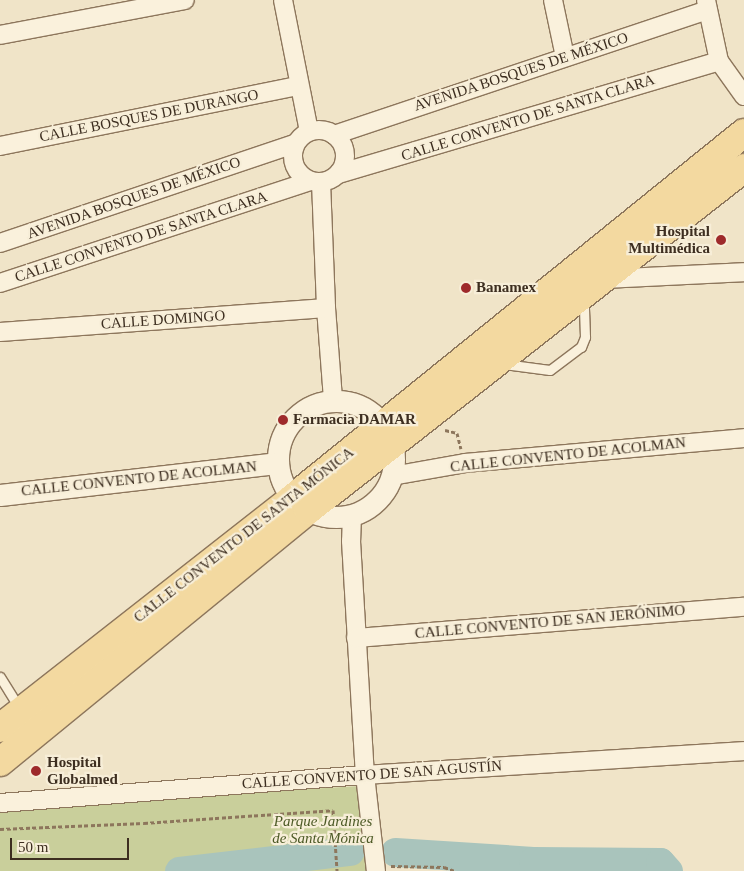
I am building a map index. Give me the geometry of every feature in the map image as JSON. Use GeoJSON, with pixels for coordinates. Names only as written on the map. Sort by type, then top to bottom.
{"type":"FeatureCollection","features":[{"type":"Feature","properties":{"kind":"main road","name":"CALLE CONVENTO DE SANTA MÓNICA"},"geometry":{"type":"LineString","coordinates":[[0,728],[300,504],[388,434],[744,133]]}},
{"type":"Feature","properties":{"kind":"main road","name":"CALLE CONVENTO DE SANTA MÓNICA"},"geometry":{"type":"LineString","coordinates":[[388,434],[497,362],[592,285],[744,168]]}},
{"type":"Feature","properties":{"kind":"main road","name":"CALLE CONVENTO DE SANTA MÓNICA"},"geometry":{"type":"LineString","coordinates":[[0,762],[300,504]]}},
{"type":"Feature","properties":{"kind":"street"},"geometry":{"type":"LineString","coordinates":[[0,35],[185,0]]}},
{"type":"Feature","properties":{"kind":"street"},"geometry":{"type":"LineString","coordinates":[[283,0],[298,86],[309,131]]}},
{"type":"Feature","properties":{"kind":"street"},"geometry":{"type":"LineString","coordinates":[[554,0],[565,58]]}},
{"type":"Feature","properties":{"kind":"street"},"geometry":{"type":"LineString","coordinates":[[706,5],[719,61],[744,96]]}},
{"type":"Feature","properties":{"kind":"street","name":"AVENIDA BOSQUES DE MÉXICO"},"geometry":{"type":"LineString","coordinates":[[334,135],[565,58],[706,5]]}},
{"type":"Feature","properties":{"kind":"street","name":"CALLE CONVENTO DE SANTA CLARA"},"geometry":{"type":"LineString","coordinates":[[338,174],[719,61]]}},
{"type":"Feature","properties":{"kind":"street","name":"CALLE BOSQUES DE DURANGO"},"geometry":{"type":"LineString","coordinates":[[0,146],[298,86]]}},
{"type":"Feature","properties":{"kind":"street"},"geometry":{"type":"LineString","coordinates":[[316,182],[338,174],[345,154],[334,135],[322,130],[309,131],[296,144],[294,166],[316,182],[333,400]]}},
{"type":"Feature","properties":{"kind":"street","name":"AVENIDA BOSQUES DE MÉXICO"},"geometry":{"type":"LineString","coordinates":[[0,243],[296,144]]}},
{"type":"Feature","properties":{"kind":"street","name":"CALLE CONVENTO DE SANTA CLARA"},"geometry":{"type":"LineString","coordinates":[[0,284],[316,182]]}},
{"type":"Feature","properties":{"kind":"street"},"geometry":{"type":"LineString","coordinates":[[592,285],[744,272]]}},
{"type":"Feature","properties":{"kind":"street","name":"CALLE DOMINGO"},"geometry":{"type":"LineString","coordinates":[[0,332],[326,308]]}},
{"type":"Feature","properties":{"kind":"street"},"geometry":{"type":"LineString","coordinates":[[333,400],[361,406],[388,434],[392,476],[375,502],[352,515],[332,517],[300,504],[281,476],[278,463],[282,438],[297,416],[320,403],[333,400]]}},
{"type":"Feature","properties":{"kind":"street","name":"CALLE CONVENTO DE ACOLMAN"},"geometry":{"type":"LineString","coordinates":[[392,476],[465,463],[744,438]]}},
{"type":"Feature","properties":{"kind":"street","name":"CALLE CONVENTO DE ACOLMAN"},"geometry":{"type":"LineString","coordinates":[[0,495],[278,463]]}},
{"type":"Feature","properties":{"kind":"street"},"geometry":{"type":"LineString","coordinates":[[352,515],[356,638],[365,775],[376,860]]}},
{"type":"Feature","properties":{"kind":"street","name":"CALLE CONVENTO DE SAN JERÓNIMO"},"geometry":{"type":"LineString","coordinates":[[356,638],[744,606]]}},
{"type":"Feature","properties":{"kind":"street","name":"CALLE CONVENTO DE SAN AGUSTÍN"},"geometry":{"type":"LineString","coordinates":[[0,803],[365,775],[744,751]]}},
{"type":"Feature","properties":{"kind":"lane"},"geometry":{"type":"LineString","coordinates":[[497,362],[550,370],[581,347],[592,285]]}},
{"type":"Feature","properties":{"kind":"lane"},"geometry":{"type":"LineString","coordinates":[[0,677],[21,711]]}},
{"type":"Feature","properties":{"kind":"path"},"geometry":{"type":"LineString","coordinates":[[444,430],[457,433],[465,463]]}},
{"type":"Feature","properties":{"kind":"path"},"geometry":{"type":"LineString","coordinates":[[0,829],[144,823],[334,810],[337,871]]}},
{"type":"Feature","properties":{"kind":"path"},"geometry":{"type":"LineString","coordinates":[[376,860],[444,867],[455,871]]}},
{"type":"Feature","properties":{"kind":"green space","name":"Parque Jardines de Santa Mónica"},"geometry":{"type":"Polygon","coordinates":[[[361,786],[367,871],[0,871],[0,806],[361,786]]]}},
{"type":"Feature","properties":{"kind":"waterway"},"geometry":{"type":"LineString","coordinates":[[179,871],[350,851]]}},
{"type":"Feature","properties":{"kind":"waterway"},"geometry":{"type":"LineString","coordinates":[[395,852],[533,861],[660,862],[668,871]]}},
{"type":"Feature","properties":{"kind":"place","name":"Hospital Multimédica"},"geometry":{"type":"Point","coordinates":[721,240]}},
{"type":"Feature","properties":{"kind":"place","name":"Banamex"},"geometry":{"type":"Point","coordinates":[466,288]}},
{"type":"Feature","properties":{"kind":"place","name":"Farmacia DAMAR"},"geometry":{"type":"Point","coordinates":[283,420]}},
{"type":"Feature","properties":{"kind":"place","name":"Hospital Globalmed"},"geometry":{"type":"Point","coordinates":[36,771]}}]}
